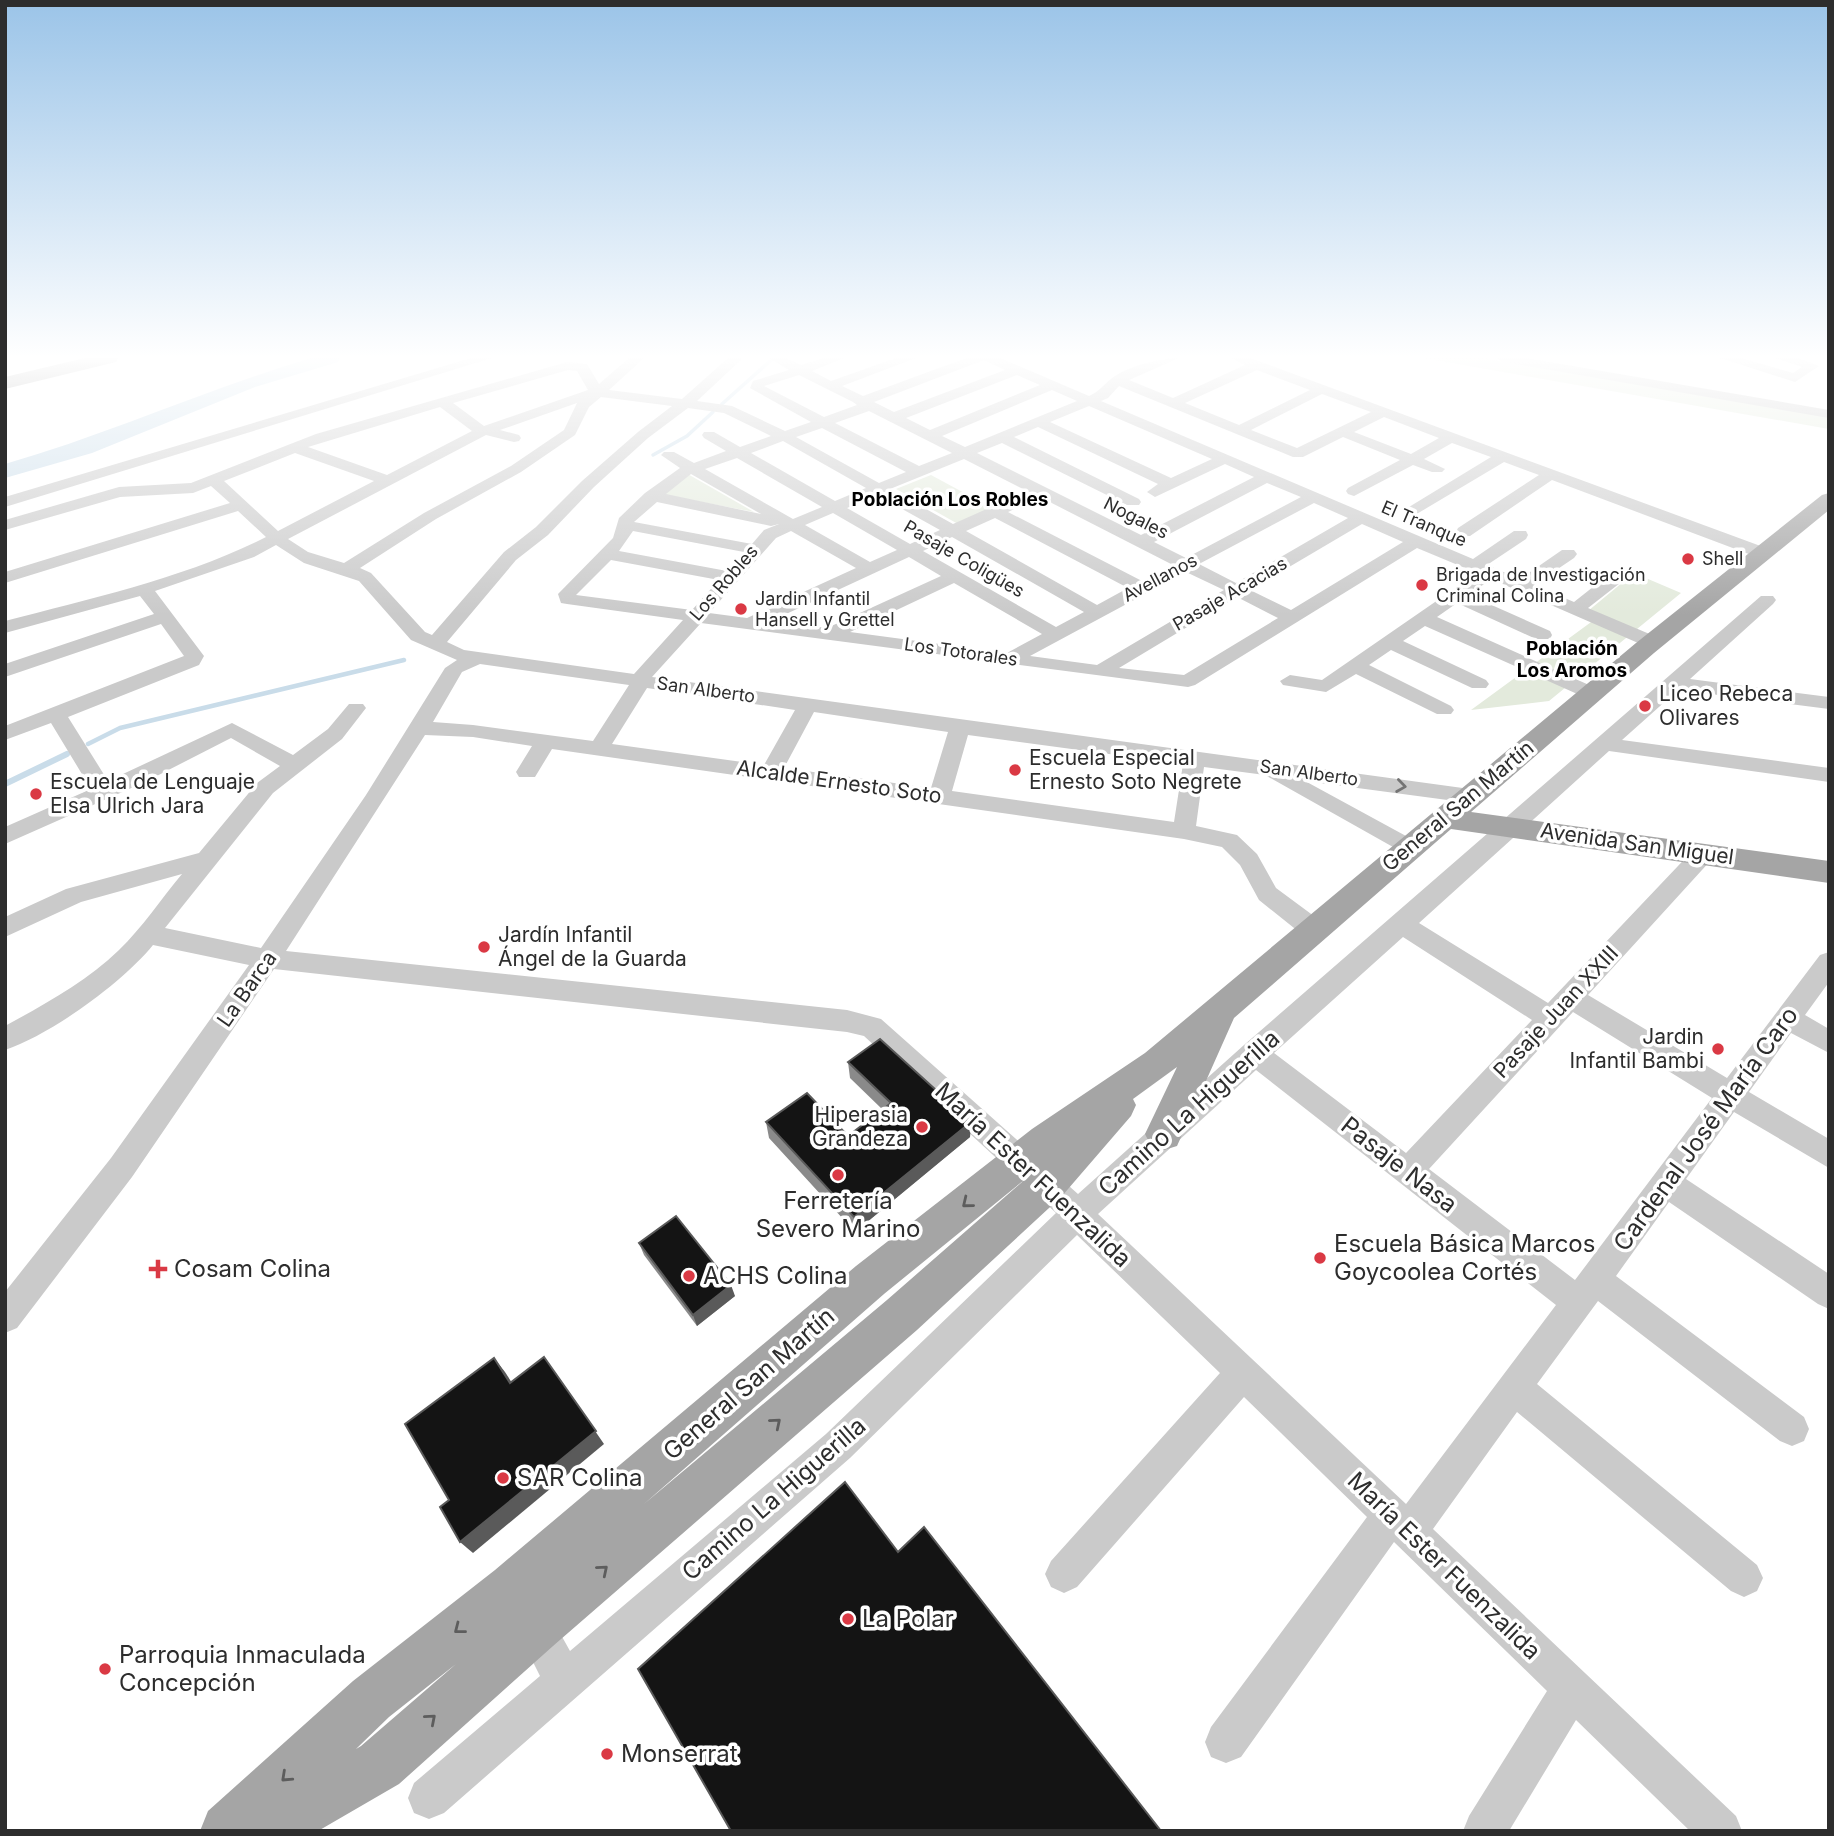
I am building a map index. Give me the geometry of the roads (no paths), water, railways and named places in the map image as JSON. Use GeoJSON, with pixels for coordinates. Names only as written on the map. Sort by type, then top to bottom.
{"type":"FeatureCollection","features":[{"type":"Feature","properties":{"kind":"main road","name":"General San Martín"},"geometry":{"type":"LineString","coordinates":[[1760,552],[1773,526],[1813,493]]}},
{"type":"Feature","properties":{"kind":"main road","name":"General San Martín"},"geometry":{"type":"LineString","coordinates":[[228,1831],[371,1699],[524,1608],[902,1315],[1048,1186],[1157,1063],[1591,693],[1760,552],[1776,544],[1813,493]]}},
{"type":"Feature","properties":{"kind":"main road","name":"Avenida San Miguel"},"geometry":{"type":"LineString","coordinates":[[1444,818],[1704,852],[1829,872]]}},
{"type":"Feature","properties":{"kind":"main road"},"geometry":{"type":"LineString","coordinates":[[1164,1134],[1222,1006]]}},
{"type":"Feature","properties":{"kind":"main road","name":"General San Martín"},"geometry":{"type":"LineString","coordinates":[[264,1831],[380,1765],[524,1608]]}},
{"type":"Feature","properties":{"kind":"street"},"geometry":{"type":"LineString","coordinates":[[5,502],[198,444]]}},
{"type":"Feature","properties":{"kind":"street"},"geometry":{"type":"LineString","coordinates":[[5,525],[131,490],[178,490],[215,481],[304,444]]}},
{"type":"Feature","properties":{"kind":"street"},"geometry":{"type":"LineString","coordinates":[[5,627],[144,589],[225,562],[279,537],[458,444]]}},
{"type":"Feature","properties":{"kind":"street"},"geometry":{"type":"LineString","coordinates":[[347,568],[430,516],[516,470],[554,444]]}},
{"type":"Feature","properties":{"kind":"street"},"geometry":{"type":"LineString","coordinates":[[436,643],[510,556],[542,531],[634,444]]}},
{"type":"Feature","properties":{"kind":"street","name":"Pasaje Coligües"},"geometry":{"type":"LineString","coordinates":[[724,444],[1055,634]]}},
{"type":"Feature","properties":{"kind":"street"},"geometry":{"type":"LineString","coordinates":[[606,554],[624,536],[625,521],[682,472],[762,444]]}},
{"type":"Feature","properties":{"kind":"street"},"geometry":{"type":"LineString","coordinates":[[797,444],[1097,612]]}},
{"type":"Feature","properties":{"kind":"street"},"geometry":{"type":"LineString","coordinates":[[864,444],[918,472]]}},
{"type":"Feature","properties":{"kind":"street","name":"Nogales"},"geometry":{"type":"LineString","coordinates":[[944,444],[1292,618]]}},
{"type":"Feature","properties":{"kind":"street","name":"Los Robles"},"geometry":{"type":"LineString","coordinates":[[599,748],[640,681],[764,538],[986,444]]}},
{"type":"Feature","properties":{"kind":"street"},"geometry":{"type":"LineString","coordinates":[[1015,444],[1133,502]]}},
{"type":"Feature","properties":{"kind":"street"},"geometry":{"type":"LineString","coordinates":[[1084,444],[1170,484]]}},
{"type":"Feature","properties":{"kind":"street","name":"El Tranque"},"geometry":{"type":"LineString","coordinates":[[1188,444],[1652,642]]}},
{"type":"Feature","properties":{"kind":"street"},"geometry":{"type":"LineString","coordinates":[[1272,444],[1298,454],[1319,444]]}},
{"type":"Feature","properties":{"kind":"street"},"geometry":{"type":"LineString","coordinates":[[1372,444],[1437,469]]}},
{"type":"Feature","properties":{"kind":"street"},"geometry":{"type":"LineString","coordinates":[[1354,491],[1440,444]]}},
{"type":"Feature","properties":{"kind":"street"},"geometry":{"type":"LineString","coordinates":[[1470,444],[1760,552]]}},
{"type":"Feature","properties":{"kind":"street"},"geometry":{"type":"LineString","coordinates":[[296,447],[386,481]]}},
{"type":"Feature","properties":{"kind":"street"},"geometry":{"type":"LineString","coordinates":[[670,454],[870,569]]}},
{"type":"Feature","properties":{"kind":"street"},"geometry":{"type":"LineString","coordinates":[[1415,510],[1504,456]]}},
{"type":"Feature","properties":{"kind":"street"},"geometry":{"type":"LineString","coordinates":[[1097,520],[1224,459]]}},
{"type":"Feature","properties":{"kind":"street"},"geometry":{"type":"LineString","coordinates":[[114,470],[131,490]]}},
{"type":"Feature","properties":{"kind":"street"},"geometry":{"type":"LineString","coordinates":[[1464,531],[1552,473]]}},
{"type":"Feature","properties":{"kind":"street"},"geometry":{"type":"LineString","coordinates":[[1142,542],[1267,477]]}},
{"type":"Feature","properties":{"kind":"street","name":"San Alberto"},"geometry":{"type":"LineString","coordinates":[[215,481],[294,551],[347,568],[365,577],[418,636],[460,654],[960,727],[1470,796]]}},
{"type":"Feature","properties":{"kind":"street"},"geometry":{"type":"LineString","coordinates":[[750,624],[1040,491]]}},
{"type":"Feature","properties":{"kind":"street"},"geometry":{"type":"LineString","coordinates":[[651,496],[792,525]]}},
{"type":"Feature","properties":{"kind":"street","name":"Avellanos"},"geometry":{"type":"LineString","coordinates":[[1009,659],[1312,497]]}},
{"type":"Feature","properties":{"kind":"street"},"geometry":{"type":"LineString","coordinates":[[5,578],[241,505]]}},
{"type":"Feature","properties":{"kind":"street"},"geometry":{"type":"LineString","coordinates":[[996,512],[1140,588]]}},
{"type":"Feature","properties":{"kind":"street","name":"Pasaje Acacias"},"geometry":{"type":"LineString","coordinates":[[1100,671],[1361,517]]}},
{"type":"Feature","properties":{"kind":"street"},"geometry":{"type":"LineString","coordinates":[[626,525],[754,549]]}},
{"type":"Feature","properties":{"kind":"street"},"geometry":{"type":"LineString","coordinates":[[1290,681],[1326,686],[1455,596],[1520,535]]}},
{"type":"Feature","properties":{"kind":"street"},"geometry":{"type":"LineString","coordinates":[[1292,618],[1416,541]]}},
{"type":"Feature","properties":{"kind":"street"},"geometry":{"type":"LineString","coordinates":[[606,554],[729,577]]}},
{"type":"Feature","properties":{"kind":"street","name":"Los Totorales"},"geometry":{"type":"LineString","coordinates":[[606,554],[567,594],[567,599],[1188,681],[1292,618]]}},
{"type":"Feature","properties":{"kind":"street"},"geometry":{"type":"LineString","coordinates":[[1521,586],[1568,554]]}},
{"type":"Feature","properties":{"kind":"street"},"geometry":{"type":"LineString","coordinates":[[1576,610],[1623,572]]}},
{"type":"Feature","properties":{"kind":"street"},"geometry":{"type":"LineString","coordinates":[[830,635],[955,576]]}},
{"type":"Feature","properties":{"kind":"street"},"geometry":{"type":"LineString","coordinates":[[5,734],[192,662],[194,656],[144,589]]}},
{"type":"Feature","properties":{"kind":"street"},"geometry":{"type":"LineString","coordinates":[[1455,596],[1543,635]]}},
{"type":"Feature","properties":{"kind":"street","name":"Camino La Higuerilla"},"geometry":{"type":"LineString","coordinates":[[429,1798],[564,1679],[838,1446],[1048,1186],[1164,1134],[1766,600]]}},
{"type":"Feature","properties":{"kind":"street"},"geometry":{"type":"LineString","coordinates":[[5,671],[164,617]]}},
{"type":"Feature","properties":{"kind":"street"},"geometry":{"type":"LineString","coordinates":[[1424,618],[1591,693]]}},
{"type":"Feature","properties":{"kind":"street"},"geometry":{"type":"LineString","coordinates":[[1390,642],[1479,684]]}},
{"type":"Feature","properties":{"kind":"street","name":"La Barca"},"geometry":{"type":"LineString","coordinates":[[5,1317],[134,1153],[331,869],[455,668],[477,658]]}},
{"type":"Feature","properties":{"kind":"street"},"geometry":{"type":"LineString","coordinates":[[1355,666],[1444,710]]}},
{"type":"Feature","properties":{"kind":"street"},"geometry":{"type":"LineString","coordinates":[[1672,683],[1829,703]]}},
{"type":"Feature","properties":{"kind":"street"},"geometry":{"type":"LineString","coordinates":[[770,774],[808,705]]}},
{"type":"Feature","properties":{"kind":"street"},"geometry":{"type":"LineString","coordinates":[[5,1039],[92,988],[121,964],[265,788],[335,734],[356,708]]}},
{"type":"Feature","properties":{"kind":"street"},"geometry":{"type":"LineString","coordinates":[[56,714],[104,792]]}},
{"type":"Feature","properties":{"kind":"street"},"geometry":{"type":"LineString","coordinates":[[940,796],[960,727]]}},
{"type":"Feature","properties":{"kind":"street","name":"Alcalde Ernesto Soto"},"geometry":{"type":"LineString","coordinates":[[420,728],[472,731],[599,748],[1184,831],[1229,841],[1249,860],[1267,894],[1313,929]]}},
{"type":"Feature","properties":{"kind":"street"},"geometry":{"type":"LineString","coordinates":[[5,836],[104,792],[232,729],[294,765]]}},
{"type":"Feature","properties":{"kind":"street"},"geometry":{"type":"LineString","coordinates":[[527,772],[546,741]]}},
{"type":"Feature","properties":{"kind":"street"},"geometry":{"type":"LineString","coordinates":[[1605,744],[1829,775]]}},
{"type":"Feature","properties":{"kind":"street"},"geometry":{"type":"LineString","coordinates":[[1184,831],[1195,757]]}},
{"type":"Feature","properties":{"kind":"street"},"geometry":{"type":"LineString","coordinates":[[1261,766],[1409,848]]}},
{"type":"Feature","properties":{"kind":"street","name":"Pasaje Juan XXIII"},"geometry":{"type":"LineString","coordinates":[[1408,1171],[1704,852]]}},
{"type":"Feature","properties":{"kind":"street"},"geometry":{"type":"LineString","coordinates":[[5,928],[74,895],[207,859]]}},
{"type":"Feature","properties":{"kind":"street"},"geometry":{"type":"LineString","coordinates":[[1400,923],[1550,1018]]}},
{"type":"Feature","properties":{"kind":"street","name":"María Ester Fuenzalida"},"geometry":{"type":"LineString","coordinates":[[147,934],[267,959],[834,1020],[872,1027],[1048,1186],[1721,1831]]}},
{"type":"Feature","properties":{"kind":"street","name":"Cardenal José María Caro"},"geometry":{"type":"LineString","coordinates":[[1226,1742],[1400,1523],[1515,1388],[1829,962]]}},
{"type":"Feature","properties":{"kind":"street"},"geometry":{"type":"LineString","coordinates":[[1570,997],[1829,1155]]}},
{"type":"Feature","properties":{"kind":"street"},"geometry":{"type":"LineString","coordinates":[[1787,1018],[1829,1042]]}},
{"type":"Feature","properties":{"kind":"street","name":"Pasaje Nasa"},"geometry":{"type":"LineString","coordinates":[[1254,1053],[1408,1171],[1792,1429]]}},
{"type":"Feature","properties":{"kind":"street"},"geometry":{"type":"LineString","coordinates":[[1666,1182],[1829,1293]]}},
{"type":"Feature","properties":{"kind":"street"},"geometry":{"type":"LineString","coordinates":[[1064,1574],[1243,1373]]}},
{"type":"Feature","properties":{"kind":"street"},"geometry":{"type":"LineString","coordinates":[[1515,1388],[1744,1578]]}},
{"type":"Feature","properties":{"kind":"street"},"geometry":{"type":"LineString","coordinates":[[524,1608],[564,1679]]}},
{"type":"Feature","properties":{"kind":"street"},"geometry":{"type":"LineString","coordinates":[[1484,1831],[1572,1688]]}},
{"type":"Feature","properties":{"kind":"waterway"},"geometry":{"type":"LineString","coordinates":[[5,471],[95,444]]}},
{"type":"Feature","properties":{"kind":"waterway"},"geometry":{"type":"LineString","coordinates":[[653,455],[673,444]]}},
{"type":"Feature","properties":{"kind":"waterway"},"geometry":{"type":"LineString","coordinates":[[88,744],[120,728],[404,660]]}},
{"type":"Feature","properties":{"kind":"waterway"},"geometry":{"type":"LineString","coordinates":[[5,784],[67,754]]}},
{"type":"Feature","properties":{"kind":"place","name":"Shell"},"geometry":{"type":"Point","coordinates":[1688,559]}},
{"type":"Feature","properties":{"kind":"place","name":"Brigada de Investigación Criminal Colina"},"geometry":{"type":"Point","coordinates":[1422,585]}},
{"type":"Feature","properties":{"kind":"place","name":"Jardin Infantil Hansell y Grettel"},"geometry":{"type":"Point","coordinates":[741,609]}},
{"type":"Feature","properties":{"kind":"place","name":"Liceo Rebeca Olivares"},"geometry":{"type":"Point","coordinates":[1645,706]}},
{"type":"Feature","properties":{"kind":"place","name":"Escuela Especial Ernesto Soto Negrete"},"geometry":{"type":"Point","coordinates":[1015,770]}},
{"type":"Feature","properties":{"kind":"place","name":"Escuela de Lenguaje Elsa Ulrich Jara"},"geometry":{"type":"Point","coordinates":[36,794]}},
{"type":"Feature","properties":{"kind":"place","name":"Jardín Infantil Ángel de la Guarda"},"geometry":{"type":"Point","coordinates":[484,947]}},
{"type":"Feature","properties":{"kind":"place","name":"Jardin Infantil Bambi"},"geometry":{"type":"Point","coordinates":[1718,1049]}},
{"type":"Feature","properties":{"kind":"place","name":"Hiperasia Grandeza"},"geometry":{"type":"Point","coordinates":[922,1127]}},
{"type":"Feature","properties":{"kind":"place","name":"Ferretería Severo Marino"},"geometry":{"type":"Point","coordinates":[838,1175]}},
{"type":"Feature","properties":{"kind":"place","name":"Escuela Básica Marcos Goycoolea Cortés"},"geometry":{"type":"Point","coordinates":[1320,1258]}},
{"type":"Feature","properties":{"kind":"place","name":"Cosam Colina"},"geometry":{"type":"Point","coordinates":[158,1269]}},
{"type":"Feature","properties":{"kind":"place","name":"ACHS Colina"},"geometry":{"type":"Point","coordinates":[689,1276]}},
{"type":"Feature","properties":{"kind":"place","name":"SAR Colina"},"geometry":{"type":"Point","coordinates":[503,1478]}},
{"type":"Feature","properties":{"kind":"place","name":"La Polar"},"geometry":{"type":"Point","coordinates":[848,1619]}},
{"type":"Feature","properties":{"kind":"place","name":"Parroquia Inmaculada Concepción"},"geometry":{"type":"Point","coordinates":[105,1669]}},
{"type":"Feature","properties":{"kind":"place","name":"Monserrat"},"geometry":{"type":"Point","coordinates":[607,1754]}},
{"type":"Feature","properties":{"kind":"district","name":"Población Los Robles"},"geometry":{"type":"Point","coordinates":[950,499]}},
{"type":"Feature","properties":{"kind":"district","name":"Población Los Aromos"},"geometry":{"type":"Point","coordinates":[1572,659]}}]}
